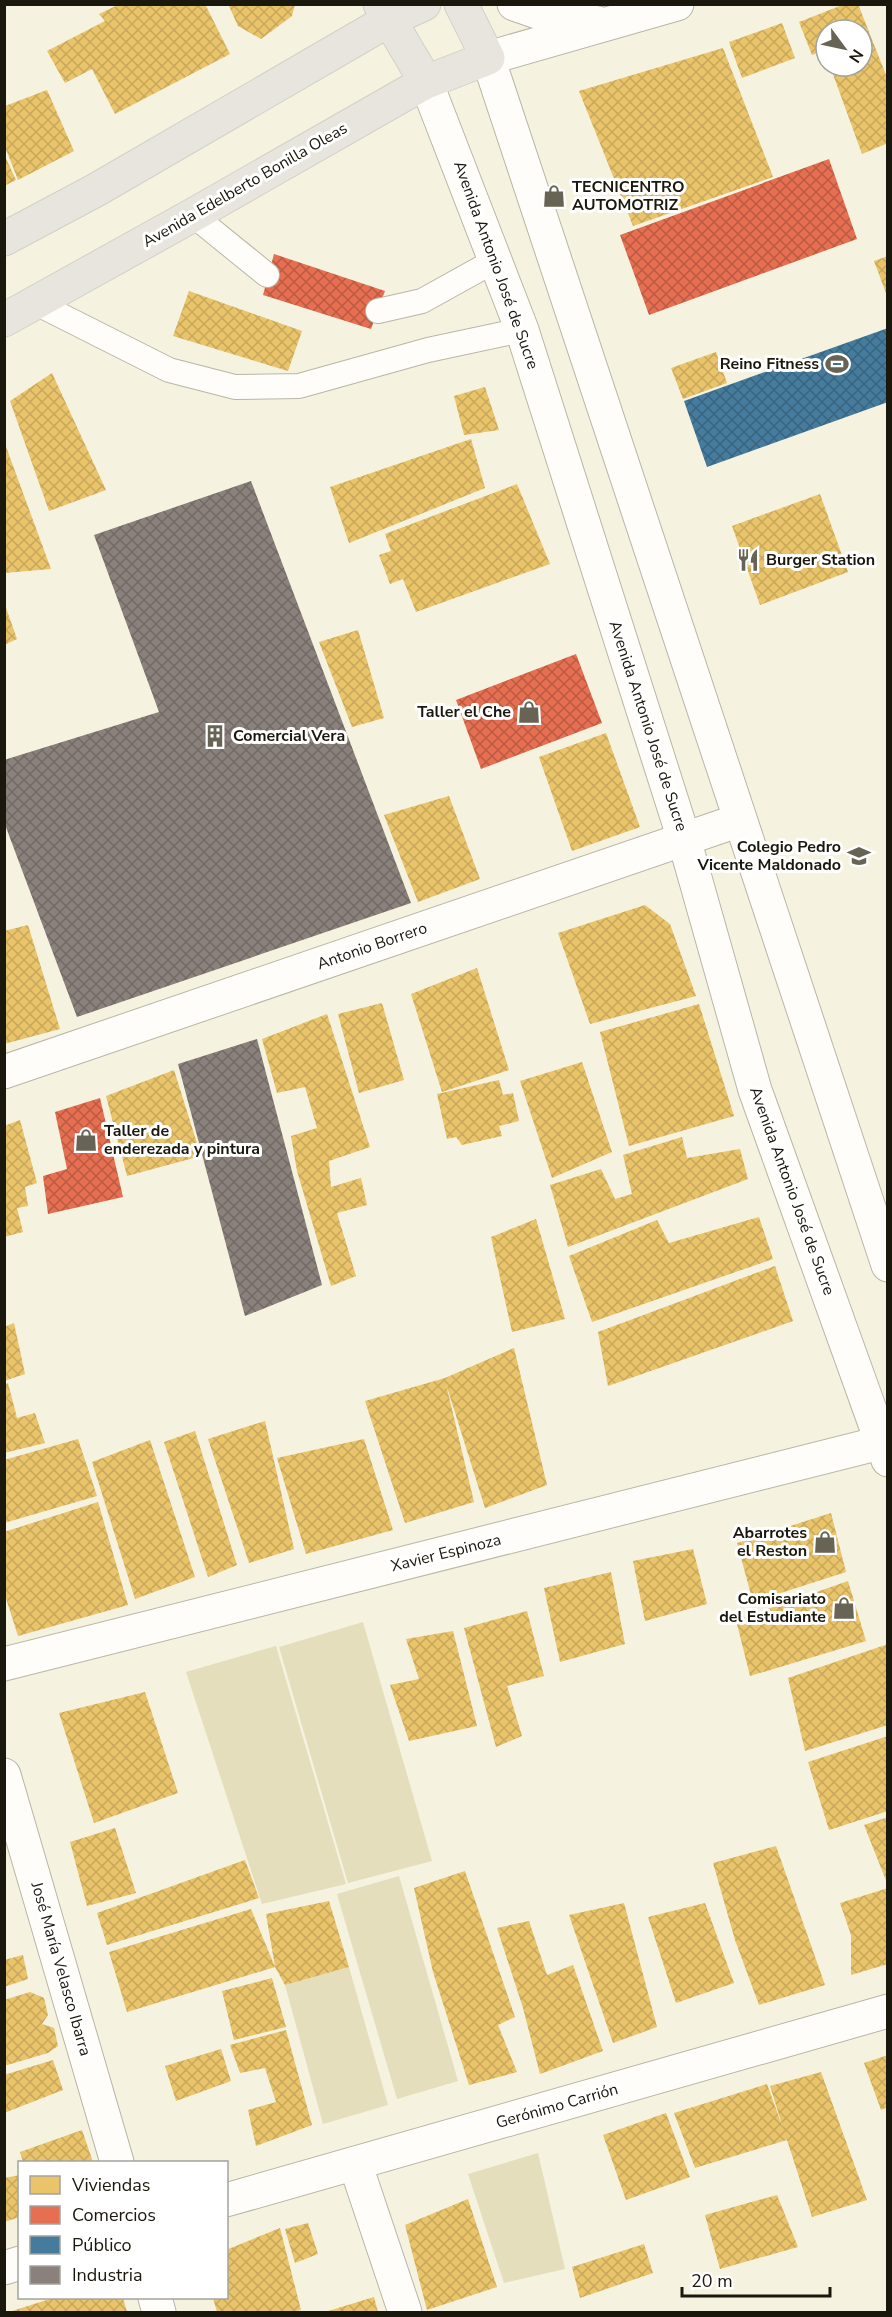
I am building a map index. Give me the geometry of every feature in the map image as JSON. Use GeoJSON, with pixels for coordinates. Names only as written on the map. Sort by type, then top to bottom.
{"type":"FeatureCollection","features":[{"type":"Feature","properties":{"kind":"main road"},"geometry":{"type":"LineString","coordinates":[[4,239],[96,190],[385,12],[424,4]]}},
{"type":"Feature","properties":{"kind":"main road"},"geometry":{"type":"LineString","coordinates":[[461,4],[488,58]]}},
{"type":"Feature","properties":{"kind":"main road","name":"Avenida Antonio José de Sucre"},"geometry":{"type":"LineString","coordinates":[[385,12],[426,82]]}},
{"type":"Feature","properties":{"kind":"main road","name":"Avenida Edelberto Bonilla Oleas"},"geometry":{"type":"LineString","coordinates":[[4,320],[426,82],[488,58]]}},
{"type":"Feature","properties":{"kind":"street"},"geometry":{"type":"LineString","coordinates":[[514,4],[537,12],[605,25]]}},
{"type":"Feature","properties":{"kind":"street"},"geometry":{"type":"LineString","coordinates":[[677,4],[488,58],[888,1265]]}},
{"type":"Feature","properties":{"kind":"street","name":"Avenida Antonio José de Sucre"},"geometry":{"type":"LineString","coordinates":[[426,82],[522,330],[684,839],[755,1090],[886,1448]]}},
{"type":"Feature","properties":{"kind":"street","name":"Antonio Borrero"},"geometry":{"type":"LineString","coordinates":[[4,1072],[740,820]]}},
{"type":"Feature","properties":{"kind":"street","name":"Xavier Espinoza"},"geometry":{"type":"LineString","coordinates":[[4,1664],[886,1448]]}},
{"type":"Feature","properties":{"kind":"street","name":"José María Velasco Ibarra"},"geometry":{"type":"LineString","coordinates":[[4,1775],[116,2161]]}},
{"type":"Feature","properties":{"kind":"street","name":"Gerónimo Carrión"},"geometry":{"type":"LineString","coordinates":[[228,2199],[888,2011]]}},
{"type":"Feature","properties":{"kind":"street"},"geometry":{"type":"LineString","coordinates":[[355,2163],[405,2313]]}},
{"type":"Feature","properties":{"kind":"lane"},"geometry":{"type":"LineString","coordinates":[[193,215],[267,275]]}},
{"type":"Feature","properties":{"kind":"lane"},"geometry":{"type":"LineString","coordinates":[[378,311],[422,301],[496,260]]}},
{"type":"Feature","properties":{"kind":"lane"},"geometry":{"type":"LineString","coordinates":[[36,303],[169,370],[235,387],[299,386],[428,350],[522,330]]}},
{"type":"Feature","properties":{"kind":"shaded area"},"geometry":{"type":"Polygon","coordinates":[[[363,1622],[432,1861],[348,1883],[279,1647],[363,1622]]]}},
{"type":"Feature","properties":{"kind":"shaded area"},"geometry":{"type":"Polygon","coordinates":[[[276,1646],[346,1884],[262,1904],[186,1672],[276,1646]]]}},
{"type":"Feature","properties":{"kind":"shaded area"},"geometry":{"type":"Polygon","coordinates":[[[399,1876],[458,2081],[397,2099],[337,1894],[399,1876]]]}},
{"type":"Feature","properties":{"kind":"shaded area"},"geometry":{"type":"Polygon","coordinates":[[[349,1967],[388,2105],[323,2124],[285,1985],[349,1967]]]}},
{"type":"Feature","properties":{"kind":"shaded area"},"geometry":{"type":"Polygon","coordinates":[[[538,2153],[565,2269],[504,2283],[468,2174],[538,2153]]]}},
{"type":"Feature","properties":{"kind":"building: Viviendas"},"geometry":{"type":"Polygon","coordinates":[[[120,4],[205,4],[230,54],[115,114],[92,69],[65,83],[47,51],[105,21],[99,14],[120,4]]]}},
{"type":"Feature","properties":{"kind":"building: Viviendas"},"geometry":{"type":"Polygon","coordinates":[[[228,4],[295,4],[292,16],[261,39],[238,26],[228,4]]]}},
{"type":"Feature","properties":{"kind":"building: Viviendas"},"geometry":{"type":"Polygon","coordinates":[[[845,4],[858,4],[864,18],[814,18],[814,54],[812,55],[799,22],[845,4]]]}},
{"type":"Feature","properties":{"kind":"building: Viviendas"},"geometry":{"type":"Polygon","coordinates":[[[782,23],[795,58],[742,78],[729,42],[782,23]]]}},
{"type":"Feature","properties":{"kind":"building: Viviendas"},"geometry":{"type":"Polygon","coordinates":[[[874,45],[888,80],[888,143],[862,154],[834,78],[874,78],[874,45]]]}},
{"type":"Feature","properties":{"kind":"building: Viviendas"},"geometry":{"type":"Polygon","coordinates":[[[723,48],[773,177],[633,226],[579,91],[723,48]]]}},
{"type":"Feature","properties":{"kind":"building: Viviendas"},"geometry":{"type":"Polygon","coordinates":[[[47,90],[74,151],[18,180],[5,147],[5,106],[47,90]]]}},
{"type":"Feature","properties":{"kind":"building: Viviendas"},"geometry":{"type":"Polygon","coordinates":[[[4,154],[16,180],[4,186],[4,154]]]}},
{"type":"Feature","properties":{"kind":"building: Viviendas"},"geometry":{"type":"Polygon","coordinates":[[[888,256],[888,295],[887,296],[874,261],[888,256]]]}},
{"type":"Feature","properties":{"kind":"building: Viviendas"},"geometry":{"type":"Polygon","coordinates":[[[189,291],[302,331],[288,371],[173,336],[189,291]]]}},
{"type":"Feature","properties":{"kind":"building: Viviendas"},"geometry":{"type":"Polygon","coordinates":[[[716,352],[727,383],[683,399],[671,368],[716,352]]]}},
{"type":"Feature","properties":{"kind":"building: Viviendas"},"geometry":{"type":"Polygon","coordinates":[[[52,373],[106,490],[49,511],[10,401],[52,373]]]}},
{"type":"Feature","properties":{"kind":"building: Viviendas"},"geometry":{"type":"Polygon","coordinates":[[[485,387],[499,430],[464,435],[454,396],[485,387]]]}},
{"type":"Feature","properties":{"kind":"building: Viviendas"},"geometry":{"type":"Polygon","coordinates":[[[471,439],[485,488],[349,543],[330,487],[471,439]]]}},
{"type":"Feature","properties":{"kind":"building: Viviendas"},"geometry":{"type":"Polygon","coordinates":[[[5,444],[51,569],[4,573],[5,444]]]}},
{"type":"Feature","properties":{"kind":"building: Viviendas"},"geometry":{"type":"Polygon","coordinates":[[[517,484],[550,564],[416,612],[403,579],[390,584],[379,555],[391,551],[385,534],[517,484]]]}},
{"type":"Feature","properties":{"kind":"building: Viviendas"},"geometry":{"type":"Polygon","coordinates":[[[820,494],[848,572],[760,605],[732,526],[820,494]]]}},
{"type":"Feature","properties":{"kind":"building: Viviendas"},"geometry":{"type":"Polygon","coordinates":[[[4,602],[17,639],[4,645],[4,602]]]}},
{"type":"Feature","properties":{"kind":"building: Viviendas"},"geometry":{"type":"Polygon","coordinates":[[[358,630],[384,718],[352,727],[319,642],[358,630]]]}},
{"type":"Feature","properties":{"kind":"building: Viviendas"},"geometry":{"type":"Polygon","coordinates":[[[606,733],[640,827],[572,851],[539,757],[606,733]]]}},
{"type":"Feature","properties":{"kind":"building: Viviendas"},"geometry":{"type":"Polygon","coordinates":[[[449,796],[480,879],[418,902],[384,815],[449,796]]]}},
{"type":"Feature","properties":{"kind":"building: Viviendas"},"geometry":{"type":"Polygon","coordinates":[[[645,905],[670,924],[696,996],[590,1024],[558,933],[645,905]]]}},
{"type":"Feature","properties":{"kind":"building: Viviendas"},"geometry":{"type":"Polygon","coordinates":[[[28,925],[60,1029],[4,1044],[4,931],[28,925]]]}},
{"type":"Feature","properties":{"kind":"building: Viviendas"},"geometry":{"type":"Polygon","coordinates":[[[477,968],[509,1070],[442,1092],[411,994],[477,968]]]}},
{"type":"Feature","properties":{"kind":"building: Viviendas"},"geometry":{"type":"Polygon","coordinates":[[[382,1003],[404,1080],[359,1093],[338,1014],[382,1003]]]}},
{"type":"Feature","properties":{"kind":"building: Viviendas"},"geometry":{"type":"Polygon","coordinates":[[[699,1004],[734,1116],[629,1146],[600,1032],[699,1004]]]}},
{"type":"Feature","properties":{"kind":"building: Viviendas"},"geometry":{"type":"Polygon","coordinates":[[[327,1014],[370,1147],[329,1161],[331,1187],[361,1178],[367,1205],[337,1213],[356,1276],[331,1286],[297,1171],[291,1136],[317,1128],[305,1087],[277,1093],[262,1039],[327,1014]]]}},
{"type":"Feature","properties":{"kind":"building: Viviendas"},"geometry":{"type":"Polygon","coordinates":[[[582,1062],[612,1152],[552,1178],[520,1081],[582,1062]]]}},
{"type":"Feature","properties":{"kind":"building: Viviendas"},"geometry":{"type":"Polygon","coordinates":[[[174,1070],[201,1156],[127,1176],[106,1096],[174,1070]]]}},
{"type":"Feature","properties":{"kind":"building: Viviendas"},"geometry":{"type":"Polygon","coordinates":[[[499,1080],[503,1095],[513,1093],[519,1121],[499,1126],[502,1136],[462,1145],[456,1137],[447,1139],[437,1094],[499,1080]]]}},
{"type":"Feature","properties":{"kind":"building: Viviendas"},"geometry":{"type":"Polygon","coordinates":[[[20,1120],[37,1183],[25,1187],[28,1206],[17,1208],[23,1232],[4,1237],[4,1126],[20,1120]]]}},
{"type":"Feature","properties":{"kind":"building: Viviendas"},"geometry":{"type":"Polygon","coordinates":[[[682,1137],[687,1158],[740,1149],[748,1179],[568,1247],[550,1185],[601,1169],[615,1199],[632,1194],[623,1155],[682,1137]]]}},
{"type":"Feature","properties":{"kind":"building: Viviendas"},"geometry":{"type":"Polygon","coordinates":[[[759,1217],[773,1259],[592,1322],[569,1256],[657,1220],[669,1243],[759,1217]]]}},
{"type":"Feature","properties":{"kind":"building: Viviendas"},"geometry":{"type":"Polygon","coordinates":[[[536,1219],[565,1319],[512,1332],[491,1237],[536,1219]]]}},
{"type":"Feature","properties":{"kind":"building: Viviendas"},"geometry":{"type":"Polygon","coordinates":[[[775,1266],[793,1321],[608,1386],[598,1332],[775,1266]]]}},
{"type":"Feature","properties":{"kind":"building: Viviendas"},"geometry":{"type":"Polygon","coordinates":[[[14,1323],[25,1374],[4,1381],[4,1327],[14,1323]]]}},
{"type":"Feature","properties":{"kind":"building: Viviendas"},"geometry":{"type":"Polygon","coordinates":[[[514,1348],[547,1485],[485,1508],[446,1384],[474,1502],[405,1523],[365,1401],[445,1378],[514,1348]]]}},
{"type":"Feature","properties":{"kind":"building: Viviendas"},"geometry":{"type":"Polygon","coordinates":[[[8,1383],[17,1418],[35,1413],[45,1443],[4,1453],[4,1385],[8,1383]]]}},
{"type":"Feature","properties":{"kind":"building: Viviendas"},"geometry":{"type":"Polygon","coordinates":[[[265,1421],[294,1549],[249,1563],[208,1439],[265,1421]]]}},
{"type":"Feature","properties":{"kind":"building: Viviendas"},"geometry":{"type":"Polygon","coordinates":[[[195,1431],[237,1565],[208,1577],[164,1442],[195,1431]]]}},
{"type":"Feature","properties":{"kind":"building: Viviendas"},"geometry":{"type":"Polygon","coordinates":[[[78,1439],[97,1496],[4,1523],[4,1460],[78,1439]]]}},
{"type":"Feature","properties":{"kind":"building: Viviendas"},"geometry":{"type":"Polygon","coordinates":[[[364,1439],[393,1530],[306,1554],[277,1458],[364,1439]]]}},
{"type":"Feature","properties":{"kind":"building: Viviendas"},"geometry":{"type":"Polygon","coordinates":[[[150,1440],[195,1577],[135,1599],[92,1462],[150,1440]]]}},
{"type":"Feature","properties":{"kind":"building: Viviendas"},"geometry":{"type":"Polygon","coordinates":[[[98,1502],[128,1605],[18,1636],[4,1592],[4,1532],[98,1502]]]}},
{"type":"Feature","properties":{"kind":"building: Viviendas"},"geometry":{"type":"Polygon","coordinates":[[[831,1513],[846,1572],[753,1602],[737,1543],[831,1513]]]}},
{"type":"Feature","properties":{"kind":"building: Viviendas"},"geometry":{"type":"Polygon","coordinates":[[[693,1549],[707,1604],[645,1621],[633,1561],[693,1549]]]}},
{"type":"Feature","properties":{"kind":"building: Viviendas"},"geometry":{"type":"Polygon","coordinates":[[[611,1572],[625,1644],[560,1662],[544,1588],[611,1572]]]}},
{"type":"Feature","properties":{"kind":"building: Viviendas"},"geometry":{"type":"Polygon","coordinates":[[[848,1581],[866,1641],[750,1676],[736,1620],[848,1581]]]}},
{"type":"Feature","properties":{"kind":"building: Viviendas"},"geometry":{"type":"Polygon","coordinates":[[[527,1611],[544,1676],[507,1686],[522,1736],[496,1747],[464,1628],[527,1611]]]}},
{"type":"Feature","properties":{"kind":"building: Viviendas"},"geometry":{"type":"Polygon","coordinates":[[[453,1631],[477,1726],[409,1741],[390,1685],[419,1679],[406,1639],[453,1631]]]}},
{"type":"Feature","properties":{"kind":"building: Viviendas"},"geometry":{"type":"Polygon","coordinates":[[[888,1644],[888,1725],[805,1751],[788,1678],[888,1644]]]}},
{"type":"Feature","properties":{"kind":"building: Viviendas"},"geometry":{"type":"Polygon","coordinates":[[[145,1692],[178,1793],[94,1823],[59,1713],[145,1692]]]}},
{"type":"Feature","properties":{"kind":"building: Viviendas"},"geometry":{"type":"Polygon","coordinates":[[[888,1736],[888,1811],[829,1830],[808,1762],[888,1736]]]}},
{"type":"Feature","properties":{"kind":"building: Viviendas"},"geometry":{"type":"Polygon","coordinates":[[[888,1817],[888,1883],[887,1883],[864,1825],[888,1817]]]}},
{"type":"Feature","properties":{"kind":"building: Viviendas"},"geometry":{"type":"Polygon","coordinates":[[[115,1828],[136,1893],[87,1906],[70,1842],[115,1828]]]}},
{"type":"Feature","properties":{"kind":"building: Viviendas"},"geometry":{"type":"Polygon","coordinates":[[[776,1846],[825,1985],[759,2005],[735,1940],[713,1863],[776,1846]]]}},
{"type":"Feature","properties":{"kind":"building: Viviendas"},"geometry":{"type":"Polygon","coordinates":[[[245,1860],[259,1898],[107,1945],[97,1913],[245,1860]]]}},
{"type":"Feature","properties":{"kind":"building: Viviendas"},"geometry":{"type":"Polygon","coordinates":[[[465,1871],[515,2017],[498,2025],[517,2072],[469,2085],[433,1972],[414,1888],[465,1871]]]}},
{"type":"Feature","properties":{"kind":"building: Viviendas"},"geometry":{"type":"Polygon","coordinates":[[[888,1888],[888,1964],[851,1975],[851,1935],[840,1903],[888,1888]]]}},
{"type":"Feature","properties":{"kind":"building: Viviendas"},"geometry":{"type":"Polygon","coordinates":[[[329,1901],[349,1967],[285,1985],[275,1967],[266,1914],[329,1901]]]}},
{"type":"Feature","properties":{"kind":"building: Viviendas"},"geometry":{"type":"Polygon","coordinates":[[[624,1903],[657,2027],[613,2043],[569,1915],[624,1903]]]}},
{"type":"Feature","properties":{"kind":"building: Viviendas"},"geometry":{"type":"Polygon","coordinates":[[[705,1903],[734,1983],[676,2003],[648,1917],[705,1903]]]}},
{"type":"Feature","properties":{"kind":"building: Viviendas"},"geometry":{"type":"Polygon","coordinates":[[[251,1909],[275,1967],[127,2012],[109,1952],[251,1909]]]}},
{"type":"Feature","properties":{"kind":"building: Viviendas"},"geometry":{"type":"Polygon","coordinates":[[[529,1921],[547,1975],[573,1965],[603,2051],[540,2074],[523,2008],[497,1928],[529,1921]]]}},
{"type":"Feature","properties":{"kind":"building: Viviendas"},"geometry":{"type":"Polygon","coordinates":[[[23,1955],[28,1979],[4,1987],[4,1960],[23,1955]]]}},
{"type":"Feature","properties":{"kind":"building: Viviendas"},"geometry":{"type":"Polygon","coordinates":[[[272,1978],[286,2027],[234,2040],[222,1991],[272,1978]]]}},
{"type":"Feature","properties":{"kind":"building: Viviendas"},"geometry":{"type":"Polygon","coordinates":[[[30,1992],[44,1998],[48,2015],[42,2024],[54,2028],[58,2046],[48,2053],[4,2066],[4,2000],[30,1992]]]}},
{"type":"Feature","properties":{"kind":"building: Viviendas"},"geometry":{"type":"Polygon","coordinates":[[[286,2030],[312,2125],[256,2146],[248,2110],[276,2102],[265,2068],[240,2073],[230,2045],[286,2030]]]}},
{"type":"Feature","properties":{"kind":"building: Viviendas"},"geometry":{"type":"Polygon","coordinates":[[[221,2049],[231,2081],[176,2101],[165,2066],[221,2049]]]}},
{"type":"Feature","properties":{"kind":"building: Viviendas"},"geometry":{"type":"Polygon","coordinates":[[[888,2055],[888,2107],[881,2110],[864,2063],[888,2055]]]}},
{"type":"Feature","properties":{"kind":"building: Viviendas"},"geometry":{"type":"Polygon","coordinates":[[[53,2060],[63,2090],[4,2113],[4,2075],[53,2060]]]}},
{"type":"Feature","properties":{"kind":"building: Viviendas"},"geometry":{"type":"Polygon","coordinates":[[[821,2072],[867,2200],[812,2217],[787,2140],[695,2168],[674,2113],[767,2084],[783,2128],[770,2086],[821,2072]]]}},
{"type":"Feature","properties":{"kind":"building: Viviendas"},"geometry":{"type":"Polygon","coordinates":[[[666,2113],[690,2177],[626,2200],[603,2135],[666,2113]]]}},
{"type":"Feature","properties":{"kind":"building: Viviendas"},"geometry":{"type":"Polygon","coordinates":[[[82,2130],[93,2161],[23,2161],[20,2152],[82,2130]]]}},
{"type":"Feature","properties":{"kind":"building: Viviendas"},"geometry":{"type":"Polygon","coordinates":[[[18,2175],[18,2218],[4,2222],[4,2178],[18,2175]]]}},
{"type":"Feature","properties":{"kind":"building: Viviendas"},"geometry":{"type":"Polygon","coordinates":[[[777,2195],[798,2247],[720,2269],[705,2215],[777,2195]]]}},
{"type":"Feature","properties":{"kind":"building: Viviendas"},"geometry":{"type":"Polygon","coordinates":[[[468,2199],[497,2287],[427,2310],[405,2225],[468,2199]]]}},
{"type":"Feature","properties":{"kind":"building: Viviendas"},"geometry":{"type":"Polygon","coordinates":[[[308,2223],[318,2254],[295,2263],[285,2229],[308,2223]]]}},
{"type":"Feature","properties":{"kind":"building: Viviendas"},"geometry":{"type":"Polygon","coordinates":[[[280,2228],[301,2310],[293,2312],[217,2312],[213,2299],[228,2299],[228,2249],[280,2228]]]}},
{"type":"Feature","properties":{"kind":"building: Viviendas"},"geometry":{"type":"Polygon","coordinates":[[[644,2244],[653,2273],[580,2298],[572,2267],[644,2244]]]}},
{"type":"Feature","properties":{"kind":"building: Viviendas"},"geometry":{"type":"Polygon","coordinates":[[[374,2297],[378,2312],[325,2312],[374,2297]]]}},
{"type":"Feature","properties":{"kind":"building: Viviendas"},"geometry":{"type":"Polygon","coordinates":[[[50,2299],[123,2299],[127,2312],[9,2312],[50,2299]]]}},
{"type":"Feature","properties":{"kind":"building: Comercios"},"geometry":{"type":"Polygon","coordinates":[[[829,159],[857,239],[649,315],[620,235],[829,159]]]}},
{"type":"Feature","properties":{"kind":"building: Comercios"},"geometry":{"type":"Polygon","coordinates":[[[274,254],[385,291],[371,329],[263,295],[274,254]]]}},
{"type":"Feature","properties":{"kind":"building: Comercios","name":"Taller el Che"},"geometry":{"type":"Polygon","coordinates":[[[576,654],[602,723],[481,769],[456,700],[576,654]]]}},
{"type":"Feature","properties":{"kind":"building: Comercios","name":"Taller de enderezada y pintura"},"geometry":{"type":"Polygon","coordinates":[[[100,1098],[123,1197],[48,1214],[43,1176],[67,1169],[55,1112],[100,1098]]]}},
{"type":"Feature","properties":{"kind":"building: Público","name":"Reino Fitness"},"geometry":{"type":"Polygon","coordinates":[[[888,328],[888,402],[707,467],[684,401],[888,328]]]}},
{"type":"Feature","properties":{"kind":"building: Industria","name":"Comercial Vera"},"geometry":{"type":"Polygon","coordinates":[[[251,481],[411,903],[77,1017],[4,822],[4,760],[159,712],[94,535],[251,481]]]}},
{"type":"Feature","properties":{"kind":"building: Industria"},"geometry":{"type":"Polygon","coordinates":[[[257,1039],[322,1285],[245,1316],[178,1064],[257,1039]]]}},
{"type":"Feature","properties":{"kind":"place","name":"TECNICENTRO AUTOMOTRIZ"},"geometry":{"type":"Point","coordinates":[554,196]}},
{"type":"Feature","properties":{"kind":"place","name":"Reino Fitness"},"geometry":{"type":"Point","coordinates":[837,364]}},
{"type":"Feature","properties":{"kind":"place","name":"Burger Station"},"geometry":{"type":"Point","coordinates":[748,560]}},
{"type":"Feature","properties":{"kind":"place","name":"Taller el Che"},"geometry":{"type":"Point","coordinates":[529,712]}},
{"type":"Feature","properties":{"kind":"place","name":"Comercial Vera"},"geometry":{"type":"Point","coordinates":[215,736]}},
{"type":"Feature","properties":{"kind":"place","name":"Colegio Pedro Vicente Maldonado"},"geometry":{"type":"Point","coordinates":[859,856]}},
{"type":"Feature","properties":{"kind":"place","name":"Taller de enderezada y pintura"},"geometry":{"type":"Point","coordinates":[86,1140]}},
{"type":"Feature","properties":{"kind":"place","name":"Abarrotes el Reston"},"geometry":{"type":"Point","coordinates":[825,1542]}},
{"type":"Feature","properties":{"kind":"place","name":"Comisariato del Estudiante"},"geometry":{"type":"Point","coordinates":[844,1608]}}]}
